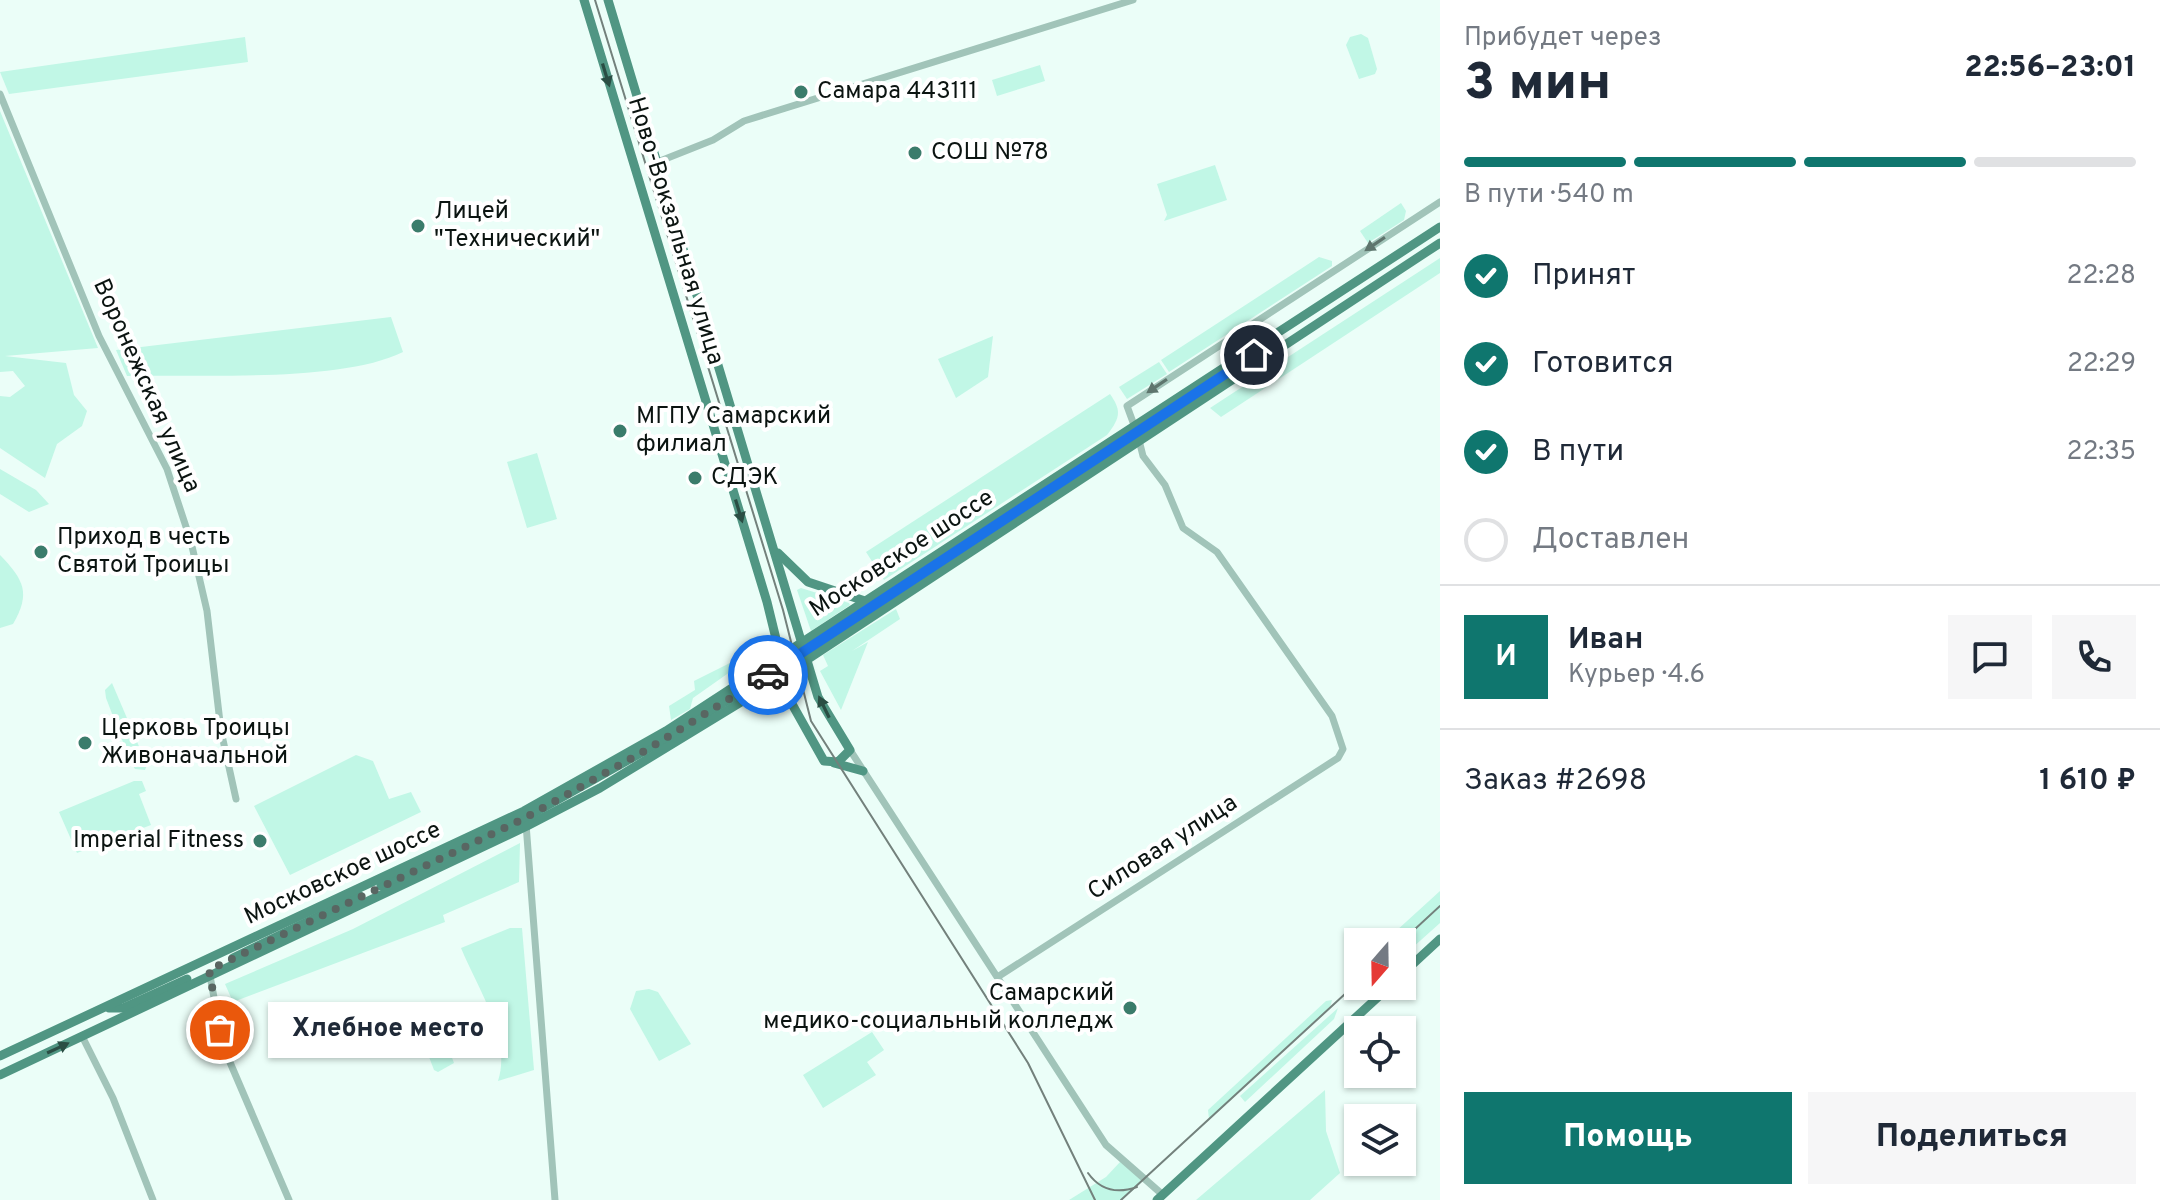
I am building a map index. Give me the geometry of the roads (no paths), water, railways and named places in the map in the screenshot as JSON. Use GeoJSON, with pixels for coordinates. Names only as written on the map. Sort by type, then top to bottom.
{"type":"FeatureCollection","features":[{"type":"Feature","properties":{"kind":"main road","name":"Ново-Вокзальная улица"},"geometry":{"type":"LineString","coordinates":[[584,0],[784,665],[792,704],[824,761],[834,763]]}},
{"type":"Feature","properties":{"kind":"main road","name":"Ново-Вокзальная улица"},"geometry":{"type":"LineString","coordinates":[[608,0],[818,697],[850,750]]}},
{"type":"Feature","properties":{"kind":"main road","name":"Московское шоссе"},"geometry":{"type":"LineString","coordinates":[[0,1075],[526,822],[805,652],[1440,227]]}},
{"type":"Feature","properties":{"kind":"main road","name":"Московское шоссе"},"geometry":{"type":"LineString","coordinates":[[805,652],[871,603],[1440,234]]}},
{"type":"Feature","properties":{"kind":"main road","name":"Московское шоссе"},"geometry":{"type":"LineString","coordinates":[[1136,432],[1440,243]]}},
{"type":"Feature","properties":{"kind":"main road"},"geometry":{"type":"LineString","coordinates":[[773,547],[808,582],[871,603]]}},
{"type":"Feature","properties":{"kind":"main road","name":"Московское шоссе"},"geometry":{"type":"LineString","coordinates":[[0,1056],[109,1008],[524,811],[784,665]]}},
{"type":"Feature","properties":{"kind":"main road"},"geometry":{"type":"LineString","coordinates":[[834,763],[844,758],[850,750]]}},
{"type":"Feature","properties":{"kind":"main road"},"geometry":{"type":"LineString","coordinates":[[834,763],[863,770]]}},
{"type":"Feature","properties":{"kind":"main road"},"geometry":{"type":"LineString","coordinates":[[1416,961],[1440,939]]}},
{"type":"Feature","properties":{"kind":"main road","name":"Московское шоссе"},"geometry":{"type":"LineString","coordinates":[[109,1008],[123,1008],[209,973]]}},
{"type":"Feature","properties":{"kind":"main road"},"geometry":{"type":"LineString","coordinates":[[1160,1197],[1375,1000]]}},
{"type":"Feature","properties":{"kind":"main road","name":"Московское шоссе"},"geometry":{"type":"LineString","coordinates":[[115,1019],[123,1008]]}},
{"type":"Feature","properties":{"kind":"street"},"geometry":{"type":"LineString","coordinates":[[655,163],[713,140],[744,121],[1133,0]]}},
{"type":"Feature","properties":{"kind":"street","name":"Воронежская улица"},"geometry":{"type":"LineString","coordinates":[[0,94],[99,336],[167,469],[191,542],[207,611],[221,731],[236,799]]}},
{"type":"Feature","properties":{"kind":"street"},"geometry":{"type":"LineString","coordinates":[[1136,432],[1127,406],[1440,202]]}},
{"type":"Feature","properties":{"kind":"street","name":"Силовая улица"},"geometry":{"type":"LineString","coordinates":[[999,976],[1338,758],[1343,749],[1332,716],[1217,552],[1183,528],[1165,485],[1143,456],[1136,432]]}},
{"type":"Feature","properties":{"kind":"street","name":"Ново-Вокзальная улица"},"geometry":{"type":"LineString","coordinates":[[850,750],[1106,1145],[1147,1177],[1160,1197]]}},
{"type":"Feature","properties":{"kind":"street"},"geometry":{"type":"LineString","coordinates":[[526,822],[555,1200]]}},
{"type":"Feature","properties":{"kind":"street"},"geometry":{"type":"LineString","coordinates":[[209,973],[223,1046],[289,1200]]}},
{"type":"Feature","properties":{"kind":"street"},"geometry":{"type":"LineString","coordinates":[[82,1036],[113,1098],[153,1200]]}},
{"type":"Feature","properties":{"kind":"tram line"},"geometry":{"type":"LineString","coordinates":[[595,0],[783,610],[811,721],[1028,1063],[1095,1200]]}},
{"type":"Feature","properties":{"kind":"tram line"},"geometry":{"type":"LineString","coordinates":[[1416,928],[1440,906]]}},
{"type":"Feature","properties":{"kind":"tram line"},"geometry":{"type":"LineString","coordinates":[[1121,1200],[1344,995]]}},
{"type":"Feature","properties":{"kind":"tram line"},"geometry":{"type":"LineString","coordinates":[[1088,1173],[1110,1189],[1137,1187]]}},
{"type":"Feature","properties":{"kind":"place","name":"Самара 443111"},"geometry":{"type":"Point","coordinates":[801,92]}},
{"type":"Feature","properties":{"kind":"place","name":"СОШ №78"},"geometry":{"type":"Point","coordinates":[915,153]}},
{"type":"Feature","properties":{"kind":"place","name":"Лицей \"Технический\""},"geometry":{"type":"Point","coordinates":[418,226]}},
{"type":"Feature","properties":{"kind":"place","name":"МГПУ Самарский филиал"},"geometry":{"type":"Point","coordinates":[620,431]}},
{"type":"Feature","properties":{"kind":"place","name":"СДЭК"},"geometry":{"type":"Point","coordinates":[695,478]}},
{"type":"Feature","properties":{"kind":"place","name":"Приход в честь Святой Троицы"},"geometry":{"type":"Point","coordinates":[41,552]}},
{"type":"Feature","properties":{"kind":"place","name":"Церковь Троицы Живоначальной"},"geometry":{"type":"Point","coordinates":[85,743]}},
{"type":"Feature","properties":{"kind":"place","name":"Imperial Fitness"},"geometry":{"type":"Point","coordinates":[260,841]}},
{"type":"Feature","properties":{"kind":"place","name":"Самарский медико-социальный колледж"},"geometry":{"type":"Point","coordinates":[1130,1008]}},
{"type":"Feature","properties":{"kind":"place","name":"Хлебное место"},"geometry":{"type":"Point","coordinates":[220,1030]}}]}
